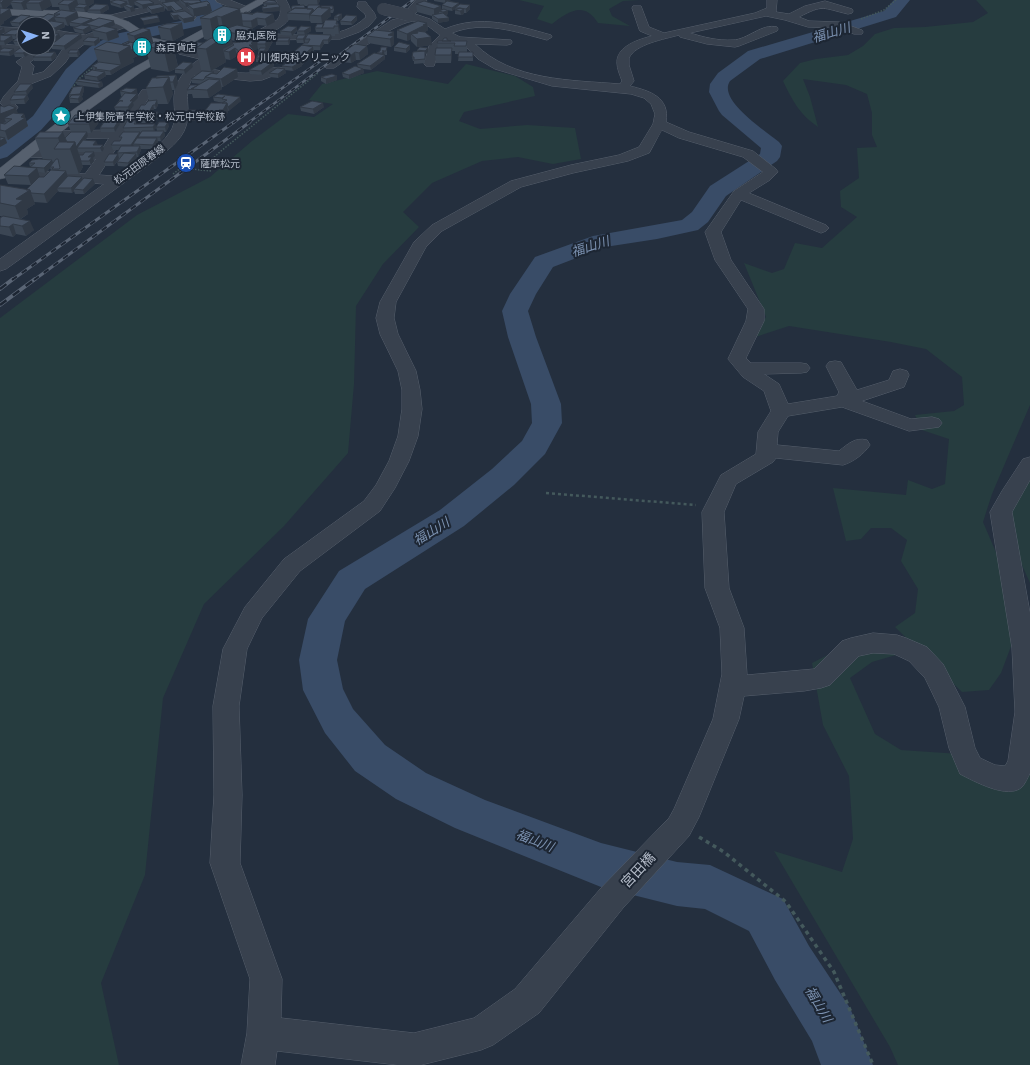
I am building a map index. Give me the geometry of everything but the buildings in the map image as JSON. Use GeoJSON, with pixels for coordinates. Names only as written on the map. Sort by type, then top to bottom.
{"type":"FeatureCollection","features":[{"type":"Feature","properties":{"kind":"main road"},"geometry":{"type":"LineString","coordinates":[[1,173],[51,135],[78,112],[137,70],[264,0]]}},
{"type":"Feature","properties":{"kind":"main road"},"geometry":{"type":"LineString","coordinates":[[0,12],[75,14],[111,18],[125,24],[146,39],[178,47]]}},
{"type":"Feature","properties":{"kind":"street"},"geometry":{"type":"LineString","coordinates":[[149,0],[162,6]]}},
{"type":"Feature","properties":{"kind":"street"},"geometry":{"type":"LineString","coordinates":[[221,0],[246,10]]}},
{"type":"Feature","properties":{"kind":"street"},"geometry":{"type":"LineString","coordinates":[[623,88],[628,81],[622,65],[624,53],[640,42],[766,13],[772,10],[772,0]]}},
{"type":"Feature","properties":{"kind":"street"},"geometry":{"type":"LineString","coordinates":[[111,18],[177,2],[191,16]]}},
{"type":"Feature","properties":{"kind":"street"},"geometry":{"type":"LineString","coordinates":[[178,47],[250,40],[336,37],[355,30],[371,18],[370,13],[358,3],[383,9],[416,11],[471,46],[490,63],[522,75],[560,83],[623,88],[648,95],[657,103],[661,114],[659,124],[644,150],[623,158],[571,169],[516,184],[484,200],[437,228],[419,245],[388,302],[385,318],[390,334],[407,371],[411,390],[412,409],[408,436],[399,461],[385,488],[372,506],[292,565],[253,613],[235,650],[226,706],[228,795],[225,863],[266,979],[264,1033],[258,1065]]}},
{"type":"Feature","properties":{"kind":"street"},"geometry":{"type":"LineString","coordinates":[[790,18],[809,8],[825,4],[848,11]]}},
{"type":"Feature","properties":{"kind":"street"},"geometry":{"type":"LineString","coordinates":[[51,135],[177,134],[182,121],[181,92],[183,84],[193,71],[210,58],[250,40],[281,22],[286,17],[286,5]]}},
{"type":"Feature","properties":{"kind":"street"},"geometry":{"type":"LineString","coordinates":[[109,7],[133,13]]}},
{"type":"Feature","properties":{"kind":"street"},"geometry":{"type":"LineString","coordinates":[[637,8],[644,29],[663,36]]}},
{"type":"Feature","properties":{"kind":"street"},"geometry":{"type":"LineString","coordinates":[[330,66],[396,22],[416,11]]}},
{"type":"Feature","properties":{"kind":"street"},"geometry":{"type":"LineString","coordinates":[[766,13],[790,18],[808,24],[839,25],[858,32]]}},
{"type":"Feature","properties":{"kind":"street"},"geometry":{"type":"LineString","coordinates":[[430,64],[435,46],[473,14],[449,33]]}},
{"type":"Feature","properties":{"kind":"street"},"geometry":{"type":"LineString","coordinates":[[281,22],[296,23]]}},
{"type":"Feature","properties":{"kind":"street"},"geometry":{"type":"LineString","coordinates":[[449,33],[477,23],[488,23],[548,37]]}},
{"type":"Feature","properties":{"kind":"street"},"geometry":{"type":"LineString","coordinates":[[12,107],[6,103],[24,82],[47,74],[61,61],[66,52],[86,38],[125,24]]}},
{"type":"Feature","properties":{"kind":"street"},"geometry":{"type":"LineString","coordinates":[[678,33],[713,46],[735,44],[773,29]]}},
{"type":"Feature","properties":{"kind":"street"},"geometry":{"type":"LineString","coordinates":[[0,30],[16,31]]}},
{"type":"Feature","properties":{"kind":"street"},"geometry":{"type":"LineString","coordinates":[[56,33],[86,38]]}},
{"type":"Feature","properties":{"kind":"street"},"geometry":{"type":"LineString","coordinates":[[449,33],[507,42]]}},
{"type":"Feature","properties":{"kind":"street"},"geometry":{"type":"LineString","coordinates":[[0,47],[16,48]]}},
{"type":"Feature","properties":{"kind":"street"},"geometry":{"type":"LineString","coordinates":[[178,47],[183,52],[210,58]]}},
{"type":"Feature","properties":{"kind":"street"},"geometry":{"type":"LineString","coordinates":[[56,51],[66,52]]}},
{"type":"Feature","properties":{"kind":"street"},"geometry":{"type":"LineString","coordinates":[[24,82],[28,66],[22,62],[31,56]]}},
{"type":"Feature","properties":{"kind":"street"},"geometry":{"type":"LineString","coordinates":[[193,71],[250,77],[262,76],[279,70]]}},
{"type":"Feature","properties":{"kind":"street"},"geometry":{"type":"LineString","coordinates":[[113,88],[129,91],[181,92]]}},
{"type":"Feature","properties":{"kind":"street"},"geometry":{"type":"LineString","coordinates":[[89,179],[146,92]]}},
{"type":"Feature","properties":{"kind":"street"},"geometry":{"type":"LineString","coordinates":[[659,124],[684,136],[748,154],[771,172],[769,175],[750,185],[739,194],[713,232],[723,260],[756,309],[755,321],[737,359],[747,369],[772,388],[781,410]]}},
{"type":"Feature","properties":{"kind":"street","name":"松元田原春線"},"geometry":{"type":"LineString","coordinates":[[0,266],[116,180],[147,161],[177,134]]}},
{"type":"Feature","properties":{"kind":"street"},"geometry":{"type":"LineString","coordinates":[[27,153],[104,155]]}},
{"type":"Feature","properties":{"kind":"street"},"geometry":{"type":"LineString","coordinates":[[1,173],[116,180]]}},
{"type":"Feature","properties":{"kind":"street"},"geometry":{"type":"LineString","coordinates":[[739,194],[821,228]]}},
{"type":"Feature","properties":{"kind":"street"},"geometry":{"type":"LineString","coordinates":[[835,366],[848,392],[844,401]]}},
{"type":"Feature","properties":{"kind":"street"},"geometry":{"type":"LineString","coordinates":[[747,369],[801,368]]}},
{"type":"Feature","properties":{"kind":"street"},"geometry":{"type":"LineString","coordinates":[[781,410],[844,401],[882,390],[897,384],[900,375]]}},
{"type":"Feature","properties":{"kind":"street"},"geometry":{"type":"LineString","coordinates":[[844,401],[910,426],[932,423]]}},
{"type":"Feature","properties":{"kind":"street"},"geometry":{"type":"LineString","coordinates":[[781,410],[768,432],[766,450],[843,458],[860,445]]}},
{"type":"Feature","properties":{"kind":"street","name":"宮田橋"},"geometry":{"type":"LineString","coordinates":[[264,1033],[414,1050],[481,1033],[527,1001],[612,898],[672,835],[685,817],[726,719],[735,674],[732,628],[717,588],[713,512],[728,480],[766,458],[766,450]]}},
{"type":"Feature","properties":{"kind":"street"},"geometry":{"type":"LineString","coordinates":[[732,686],[804,681],[821,678],[851,648],[873,643],[896,645],[918,654],[934,671],[952,707],[962,748],[970,766],[992,777],[1012,779],[1021,764],[1028,712],[1024,648],[1001,512],[1009,496],[1030,464]]}},
{"type":"Feature","properties":{"kind":"path"},"geometry":{"type":"LineString","coordinates":[[839,25],[879,14],[896,0]]}},
{"type":"Feature","properties":{"kind":"path"},"geometry":{"type":"LineString","coordinates":[[78,112],[69,112],[66,108],[70,92],[80,78],[97,64]]}},
{"type":"Feature","properties":{"kind":"path"},"geometry":{"type":"LineString","coordinates":[[200,170],[227,146],[326,67],[330,66]]}},
{"type":"Feature","properties":{"kind":"path"},"geometry":{"type":"LineString","coordinates":[[173,174],[182,167]]}},
{"type":"Feature","properties":{"kind":"path"},"geometry":{"type":"LineString","coordinates":[[192,169],[211,171]]}},
{"type":"Feature","properties":{"kind":"path"},"geometry":{"type":"LineString","coordinates":[[546,493],[716,507]]}},
{"type":"Feature","properties":{"kind":"path"},"geometry":{"type":"LineString","coordinates":[[672,835],[724,852],[786,902],[834,972],[873,1065]]}},
{"type":"Feature","properties":{"kind":"green space"},"geometry":{"type":"Polygon","coordinates":[[[519,0],[640,0],[623,1],[609,9],[612,16],[630,26],[598,23],[593,16],[582,10],[570,12],[552,24],[537,19],[544,6],[519,0]]]}},
{"type":"Feature","properties":{"kind":"green space"},"geometry":{"type":"Polygon","coordinates":[[[976,0],[1030,0],[1030,405],[992,494],[983,522],[998,557],[1016,633],[1001,673],[989,690],[962,692],[895,627],[915,613],[918,589],[901,561],[907,540],[891,528],[871,528],[861,539],[846,541],[833,488],[906,495],[908,480],[932,489],[945,484],[949,439],[922,430],[915,415],[954,411],[964,405],[962,377],[926,349],[891,342],[789,326],[749,339],[766,317],[744,263],[772,273],[784,269],[795,243],[822,248],[857,217],[841,207],[840,191],[859,178],[857,148],[877,147],[872,135],[872,113],[867,94],[846,85],[803,79],[810,97],[818,127],[797,107],[783,81],[800,63],[816,59],[848,55],[863,46],[875,34],[894,28],[925,27],[973,22],[988,13],[976,0]]]}},
{"type":"Feature","properties":{"kind":"green space"},"geometry":{"type":"Polygon","coordinates":[[[466,64],[515,76],[533,87],[535,96],[464,112],[459,121],[480,129],[527,125],[575,128],[581,159],[553,164],[518,157],[482,161],[432,183],[403,212],[419,227],[383,264],[356,306],[354,384],[348,453],[284,526],[204,604],[163,698],[145,875],[101,983],[119,1065],[0,1065],[0,318],[137,215],[210,177],[252,141],[288,114],[314,117],[333,104],[309,100],[322,84],[377,71],[448,84],[466,64]]]}},
{"type":"Feature","properties":{"kind":"green space"},"geometry":{"type":"Polygon","coordinates":[[[1030,480],[1030,583],[1013,545],[1012,514],[1017,495],[1030,480]]]}},
{"type":"Feature","properties":{"kind":"green space"},"geometry":{"type":"Polygon","coordinates":[[[864,636],[910,651],[872,662],[850,678],[875,734],[901,750],[960,754],[1014,773],[1030,673],[1030,1065],[898,1065],[890,1047],[774,851],[842,872],[853,839],[849,776],[823,725],[812,663],[864,636]]]}},
{"type":"Feature","properties":{"kind":"waterway"},"geometry":{"type":"LineString","coordinates":[[0,153],[23,136],[40,120],[72,73],[96,51],[116,40],[126,37],[188,25],[213,16],[219,10],[208,0]]}},
{"type":"Feature","properties":{"kind":"waterway","name":"福山川"},"geometry":{"type":"LineString","coordinates":[[847,1065],[832,1026],[792,963],[766,915],[710,887],[677,884],[601,865],[470,814],[411,786],[370,758],[339,721],[323,690],[318,660],[327,619],[352,580],[452,518],[503,477],[534,447],[547,423],[546,404],[522,337],[515,311],[523,294],[544,262],[601,241],[690,225],[700,217],[718,191],[770,157],[772,146],[729,111],[718,92],[719,84],[724,77],[754,55],[890,14],[902,0]]}},
{"type":"Feature","properties":{"kind":"railway"},"geometry":{"type":"LineString","coordinates":[[248,123],[413,0]]}},
{"type":"Feature","properties":{"kind":"railway"},"geometry":{"type":"LineString","coordinates":[[233,123],[329,55]]}},
{"type":"Feature","properties":{"kind":"railway"},"geometry":{"type":"LineString","coordinates":[[12,280],[234,122]]}},
{"type":"Feature","properties":{"kind":"railway"},"geometry":{"type":"LineString","coordinates":[[34,280],[250,122]]}},
{"type":"Feature","properties":{"kind":"railway"},"geometry":{"type":"LineString","coordinates":[[0,289],[13,279]]}},
{"type":"Feature","properties":{"kind":"railway"},"geometry":{"type":"LineString","coordinates":[[0,305],[35,279]]}},
{"type":"Feature","properties":{"kind":"place","name":"脇丸医院"},"geometry":{"type":"Point","coordinates":[222,35]}},
{"type":"Feature","properties":{"kind":"place","name":"森百貨店"},"geometry":{"type":"Point","coordinates":[142,47]}},
{"type":"Feature","properties":{"kind":"place","name":"川畑内科クリニック"},"geometry":{"type":"Point","coordinates":[246,57]}},
{"type":"Feature","properties":{"kind":"place","name":"上伊集院青年学校・松元中学校跡"},"geometry":{"type":"Point","coordinates":[61,116]}},
{"type":"Feature","properties":{"kind":"place","name":"薩摩松元"},"geometry":{"type":"Point","coordinates":[186,163]}}]}
